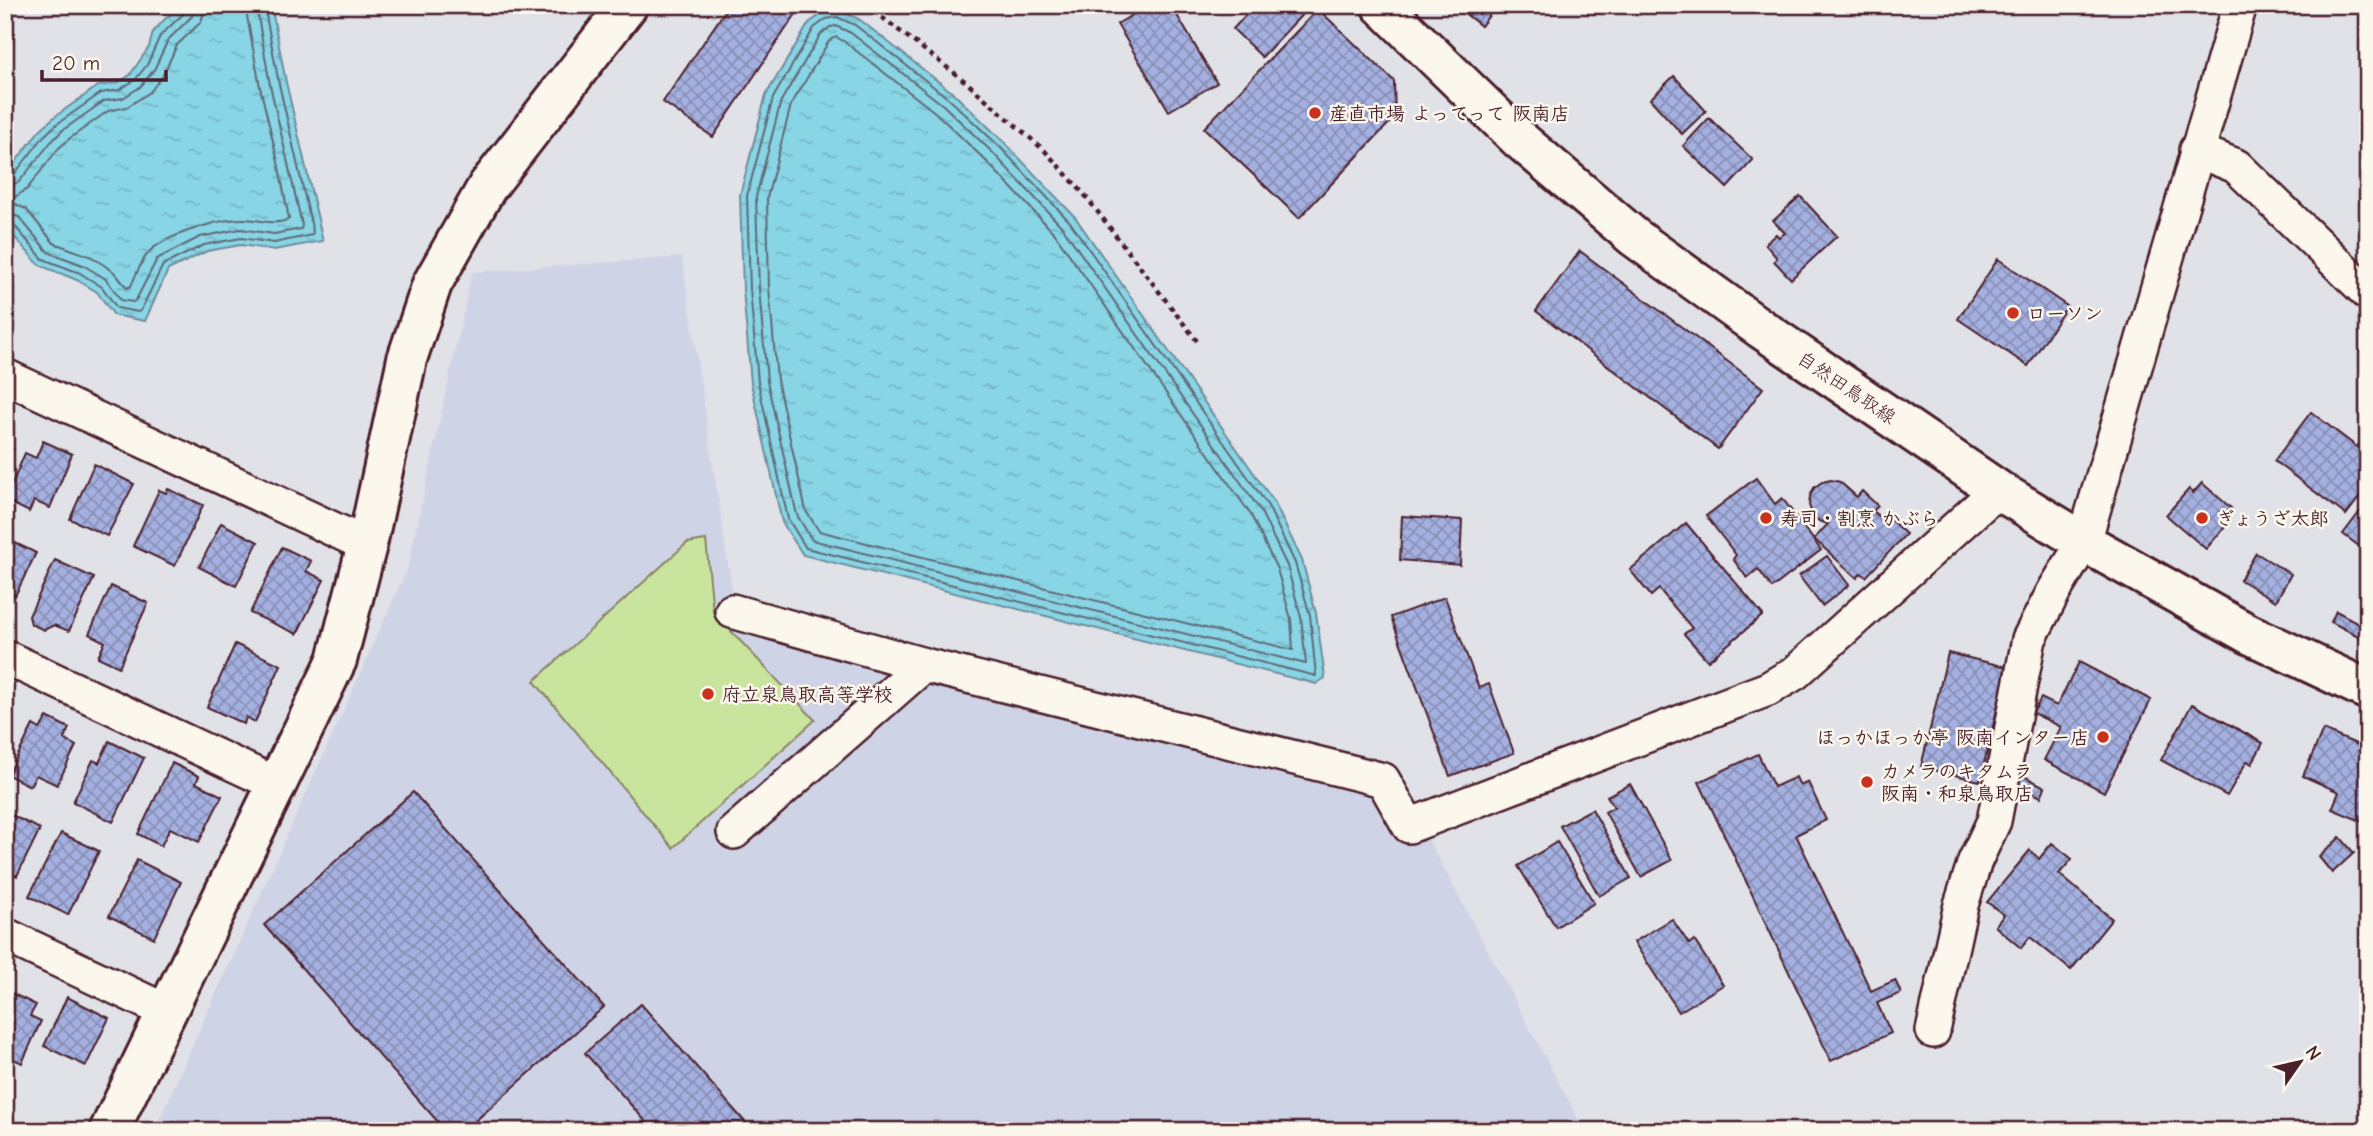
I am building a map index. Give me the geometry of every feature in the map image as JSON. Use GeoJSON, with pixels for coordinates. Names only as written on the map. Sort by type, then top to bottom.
{"type":"FeatureCollection","features":[{"type":"Feature","properties":{"kind":"street"},"geometry":{"type":"LineString","coordinates":[[109,1131],[337,660],[367,545],[407,359],[432,284],[487,187],[628,5]]}},
{"type":"Feature","properties":{"kind":"street","name":"自然田鳥取線"},"geometry":{"type":"LineString","coordinates":[[1381,5],[1520,140],[1634,237],[1760,328],[1998,490],[2084,542],[2247,633],[2368,690]]}},
{"type":"Feature","properties":{"kind":"street"},"geometry":{"type":"LineString","coordinates":[[1933,1031],[1961,905],[1975,861],[1994,821],[2028,639],[2084,542],[2240,5]]}},
{"type":"Feature","properties":{"kind":"street"},"geometry":{"type":"LineString","coordinates":[[2196,150],[2236,166],[2368,293]]}},
{"type":"Feature","properties":{"kind":"street"},"geometry":{"type":"LineString","coordinates":[[5,376],[367,545]]}},
{"type":"Feature","properties":{"kind":"street"},"geometry":{"type":"LineString","coordinates":[[732,611],[925,665],[1383,780],[1409,826],[1782,682],[1998,490]]}},
{"type":"Feature","properties":{"kind":"street"},"geometry":{"type":"LineString","coordinates":[[5,657],[276,784]]}},
{"type":"Feature","properties":{"kind":"street"},"geometry":{"type":"LineString","coordinates":[[734,832],[925,665]]}},
{"type":"Feature","properties":{"kind":"street"},"geometry":{"type":"LineString","coordinates":[[5,935],[166,1011]]}},
{"type":"Feature","properties":{"kind":"path"},"geometry":{"type":"LineString","coordinates":[[866,5],[966,82],[1045,151],[1084,194],[1196,341]]}},
{"type":"Feature","properties":{"kind":"shaded area","name":"府立泉鳥取高等学校"},"geometry":{"type":"Polygon","coordinates":[[[682,257],[735,611],[1395,778],[1585,1131],[154,1131],[408,567],[472,272],[682,257]]]}},
{"type":"Feature","properties":{"kind":"green space"},"geometry":{"type":"Polygon","coordinates":[[[706,540],[713,612],[815,720],[673,848],[534,681],[687,543],[706,540]]]}},
{"type":"Feature","properties":{"kind":"water"},"geometry":{"type":"Polygon","coordinates":[[[183,5],[271,5],[323,241],[274,250],[241,245],[207,251],[168,270],[145,321],[114,315],[97,292],[77,280],[39,265],[5,226],[5,176],[39,131],[53,118],[98,86],[117,83],[130,75],[149,47],[153,32],[183,5]]]}},
{"type":"Feature","properties":{"kind":"water"},"geometry":{"type":"Polygon","coordinates":[[[837,9],[859,19],[953,93],[1075,217],[1274,502],[1302,560],[1316,613],[1325,678],[1316,684],[803,555],[782,522],[751,383],[743,290],[740,195],[766,95],[809,23],[823,13],[837,9]]]}},
{"type":"Feature","properties":{"kind":"building"},"geometry":{"type":"Polygon","coordinates":[[[729,5],[802,5],[713,137],[663,102],[729,5]]]}},
{"type":"Feature","properties":{"kind":"building"},"geometry":{"type":"Polygon","coordinates":[[[1149,5],[1171,5],[1217,83],[1169,111],[1117,24],[1149,5]]]}},
{"type":"Feature","properties":{"kind":"building"},"geometry":{"type":"Polygon","coordinates":[[[1255,5],[1311,5],[1262,57],[1233,29],[1255,5]]]}},
{"type":"Feature","properties":{"kind":"building"},"geometry":{"type":"Polygon","coordinates":[[[1454,5],[1497,5],[1481,26],[1454,5]]]}},
{"type":"Feature","properties":{"kind":"building"},"geometry":{"type":"Polygon","coordinates":[[[1318,9],[1394,81],[1395,117],[1299,218],[1204,128],[1318,9]]]}},
{"type":"Feature","properties":{"kind":"building"},"geometry":{"type":"Polygon","coordinates":[[[1674,76],[1706,111],[1682,134],[1650,99],[1674,76]]]}},
{"type":"Feature","properties":{"kind":"building"},"geometry":{"type":"Polygon","coordinates":[[[1709,118],[1753,160],[1727,188],[1683,146],[1709,118]]]}},
{"type":"Feature","properties":{"kind":"building"},"geometry":{"type":"Polygon","coordinates":[[[1800,196],[1837,236],[1791,279],[1774,261],[1777,258],[1765,244],[1776,234],[1779,237],[1785,233],[1773,221],[1800,196]]]}},
{"type":"Feature","properties":{"kind":"building"},"geometry":{"type":"Polygon","coordinates":[[[1580,251],[1763,388],[1718,449],[1536,311],[1580,251]]]}},
{"type":"Feature","properties":{"kind":"building","name":"ローソン"},"geometry":{"type":"Polygon","coordinates":[[[1998,259],[2067,306],[2028,366],[1958,319],[1998,259]]]}},
{"type":"Feature","properties":{"kind":"building"},"geometry":{"type":"Polygon","coordinates":[[[2311,412],[2357,447],[2362,440],[2368,444],[2368,486],[2346,515],[2274,461],[2311,412]]]}},
{"type":"Feature","properties":{"kind":"building"},"geometry":{"type":"Polygon","coordinates":[[[5,422],[12,425],[5,439],[5,422]]]}},
{"type":"Feature","properties":{"kind":"building"},"geometry":{"type":"Polygon","coordinates":[[[43,441],[72,454],[50,508],[34,501],[29,512],[5,500],[25,453],[36,458],[43,441]]]}},
{"type":"Feature","properties":{"kind":"building"},"geometry":{"type":"Polygon","coordinates":[[[5,445],[13,449],[5,465],[5,445]]]}},
{"type":"Feature","properties":{"kind":"building"},"geometry":{"type":"Polygon","coordinates":[[[94,464],[134,484],[107,536],[70,519],[94,464]]]}},
{"type":"Feature","properties":{"kind":"building"},"geometry":{"type":"Polygon","coordinates":[[[1756,478],[1775,504],[1782,498],[1821,550],[1772,588],[1758,569],[1747,578],[1733,559],[1736,555],[1706,516],[1756,478]]]}},
{"type":"Feature","properties":{"kind":"building"},"geometry":{"type":"Polygon","coordinates":[[[1831,480],[1840,482],[1857,497],[1862,491],[1878,506],[1873,511],[1880,518],[1884,514],[1906,534],[1866,577],[1861,573],[1857,578],[1814,539],[1828,524],[1812,515],[1810,496],[1814,488],[1831,480]]]}},
{"type":"Feature","properties":{"kind":"building"},"geometry":{"type":"Polygon","coordinates":[[[2202,483],[2231,508],[2222,518],[2228,523],[2206,549],[2166,515],[2189,489],[2193,493],[2202,483]]]}},
{"type":"Feature","properties":{"kind":"building"},"geometry":{"type":"Polygon","coordinates":[[[168,489],[203,505],[175,566],[133,546],[159,490],[166,493],[168,489]]]}},
{"type":"Feature","properties":{"kind":"building"},"geometry":{"type":"Polygon","coordinates":[[[2368,501],[2368,553],[2343,534],[2368,501]]]}},
{"type":"Feature","properties":{"kind":"building"},"geometry":{"type":"Polygon","coordinates":[[[1402,516],[1462,520],[1460,565],[1400,560],[1402,516]]]}},
{"type":"Feature","properties":{"kind":"building"},"geometry":{"type":"Polygon","coordinates":[[[221,523],[258,542],[236,586],[199,567],[221,523]]]}},
{"type":"Feature","properties":{"kind":"building"},"geometry":{"type":"Polygon","coordinates":[[[1686,523],[1763,615],[1708,661],[1684,634],[1692,628],[1659,589],[1651,596],[1630,570],[1686,523]]]}},
{"type":"Feature","properties":{"kind":"building"},"geometry":{"type":"Polygon","coordinates":[[[5,538],[36,553],[15,596],[5,591],[5,538]]]}},
{"type":"Feature","properties":{"kind":"building"},"geometry":{"type":"Polygon","coordinates":[[[282,547],[311,561],[306,571],[324,580],[297,634],[250,613],[282,547]]]}},
{"type":"Feature","properties":{"kind":"building"},"geometry":{"type":"Polygon","coordinates":[[[2256,553],[2291,574],[2276,601],[2240,580],[2256,553]]]}},
{"type":"Feature","properties":{"kind":"building"},"geometry":{"type":"Polygon","coordinates":[[[1827,556],[1849,585],[1822,606],[1799,576],[1827,556]]]}},
{"type":"Feature","properties":{"kind":"building"},"geometry":{"type":"Polygon","coordinates":[[[55,560],[94,578],[69,631],[54,625],[44,630],[31,624],[29,616],[55,560]]]}},
{"type":"Feature","properties":{"kind":"building"},"geometry":{"type":"Polygon","coordinates":[[[111,586],[148,603],[119,667],[98,657],[105,642],[89,634],[111,586]]]}},
{"type":"Feature","properties":{"kind":"building"},"geometry":{"type":"Polygon","coordinates":[[[1445,597],[1479,688],[1489,684],[1514,753],[1450,776],[1391,617],[1445,597]]]}},
{"type":"Feature","properties":{"kind":"building"},"geometry":{"type":"Polygon","coordinates":[[[2336,611],[2362,625],[2368,615],[2368,641],[2331,622],[2336,611]]]}},
{"type":"Feature","properties":{"kind":"building"},"geometry":{"type":"Polygon","coordinates":[[[235,644],[281,665],[255,722],[246,717],[244,724],[207,707],[235,644]]]}},
{"type":"Feature","properties":{"kind":"building"},"geometry":{"type":"Polygon","coordinates":[[[1948,653],[2007,667],[1980,781],[1921,767],[1948,653]]]}},
{"type":"Feature","properties":{"kind":"building"},"geometry":{"type":"Polygon","coordinates":[[[2079,662],[2151,700],[2104,792],[2044,760],[2061,727],[2033,713],[2041,698],[2057,706],[2079,662]]]}},
{"type":"Feature","properties":{"kind":"building"},"geometry":{"type":"Polygon","coordinates":[[[2192,704],[2263,743],[2252,764],[2247,761],[2227,796],[2161,760],[2192,704]]]}},
{"type":"Feature","properties":{"kind":"building"},"geometry":{"type":"Polygon","coordinates":[[[47,717],[69,728],[64,739],[76,746],[57,785],[36,775],[30,786],[8,775],[33,725],[40,729],[47,717]]]}},
{"type":"Feature","properties":{"kind":"building"},"geometry":{"type":"Polygon","coordinates":[[[2323,730],[2368,749],[2366,823],[2332,809],[2339,792],[2303,776],[2323,730]]]}},
{"type":"Feature","properties":{"kind":"building"},"geometry":{"type":"Polygon","coordinates":[[[109,741],[144,758],[113,822],[73,802],[93,760],[99,763],[109,741]]]}},
{"type":"Feature","properties":{"kind":"building"},"geometry":{"type":"Polygon","coordinates":[[[1758,754],[1774,787],[1796,777],[1800,786],[1808,782],[1826,820],[1796,835],[1871,991],[1895,980],[1901,993],[1877,1003],[1891,1033],[1831,1061],[1699,782],[1758,754]]]}},
{"type":"Feature","properties":{"kind":"building"},"geometry":{"type":"Polygon","coordinates":[[[172,763],[199,776],[196,783],[222,796],[199,842],[170,828],[161,846],[138,834],[172,763]]]}},
{"type":"Feature","properties":{"kind":"building"},"geometry":{"type":"Polygon","coordinates":[[[2022,775],[2045,787],[2041,797],[2017,785],[2022,775]]]}},
{"type":"Feature","properties":{"kind":"building"},"geometry":{"type":"Polygon","coordinates":[[[1630,784],[1672,860],[1641,877],[1605,812],[1614,807],[1607,796],[1630,784]]]}},
{"type":"Feature","properties":{"kind":"building"},"geometry":{"type":"Polygon","coordinates":[[[413,792],[604,1007],[464,1131],[446,1131],[264,925],[413,792]]]}},
{"type":"Feature","properties":{"kind":"building"},"geometry":{"type":"Polygon","coordinates":[[[1592,809],[1631,878],[1599,896],[1560,826],[1592,809]]]}},
{"type":"Feature","properties":{"kind":"building"},"geometry":{"type":"Polygon","coordinates":[[[5,812],[40,829],[17,876],[5,870],[5,812]]]}},
{"type":"Feature","properties":{"kind":"building"},"geometry":{"type":"Polygon","coordinates":[[[61,833],[99,851],[68,915],[29,896],[61,833]]]}},
{"type":"Feature","properties":{"kind":"building"},"geometry":{"type":"Polygon","coordinates":[[[2340,837],[2354,853],[2332,873],[2319,857],[2340,837]]]}},
{"type":"Feature","properties":{"kind":"building"},"geometry":{"type":"Polygon","coordinates":[[[1557,842],[1594,903],[1556,927],[1518,866],[1557,842]]]}},
{"type":"Feature","properties":{"kind":"building"},"geometry":{"type":"Polygon","coordinates":[[[2052,843],[2072,859],[2059,874],[2112,919],[2071,970],[2030,937],[2021,948],[1995,926],[2004,915],[1987,902],[2030,850],[2039,859],[2052,843]]]}},
{"type":"Feature","properties":{"kind":"building"},"geometry":{"type":"Polygon","coordinates":[[[137,860],[181,882],[154,938],[109,916],[137,860]]]}},
{"type":"Feature","properties":{"kind":"building"},"geometry":{"type":"Polygon","coordinates":[[[1672,919],[1689,944],[1694,940],[1723,985],[1679,1012],[1634,942],[1672,919]]]}},
{"type":"Feature","properties":{"kind":"building"},"geometry":{"type":"Polygon","coordinates":[[[5,990],[36,1005],[30,1016],[41,1021],[22,1063],[5,1055],[5,990]]]}},
{"type":"Feature","properties":{"kind":"building"},"geometry":{"type":"Polygon","coordinates":[[[67,997],[109,1018],[86,1066],[44,1046],[67,997]]]}},
{"type":"Feature","properties":{"kind":"building"},"geometry":{"type":"Polygon","coordinates":[[[641,1004],[753,1131],[654,1131],[585,1053],[641,1004]]]}},
{"type":"Feature","properties":{"kind":"place","name":"産直市場 よってって 阪南店"},"geometry":{"type":"Point","coordinates":[1315,113]}},
{"type":"Feature","properties":{"kind":"place","name":"ローソン"},"geometry":{"type":"Point","coordinates":[2013,313]}},
{"type":"Feature","properties":{"kind":"place","name":"寿司・割烹 かぶら"},"geometry":{"type":"Point","coordinates":[1766,518]}},
{"type":"Feature","properties":{"kind":"place","name":"ぎょうざ太郎"},"geometry":{"type":"Point","coordinates":[2202,518]}},
{"type":"Feature","properties":{"kind":"place","name":"府立泉鳥取高等学校"},"geometry":{"type":"Point","coordinates":[708,694]}},
{"type":"Feature","properties":{"kind":"place","name":"ほっかほっか亭 阪南インター店"},"geometry":{"type":"Point","coordinates":[2103,737]}},
{"type":"Feature","properties":{"kind":"place","name":"カメラのキタムラ 阪南・和泉鳥取店"},"geometry":{"type":"Point","coordinates":[1867,782]}}]}
